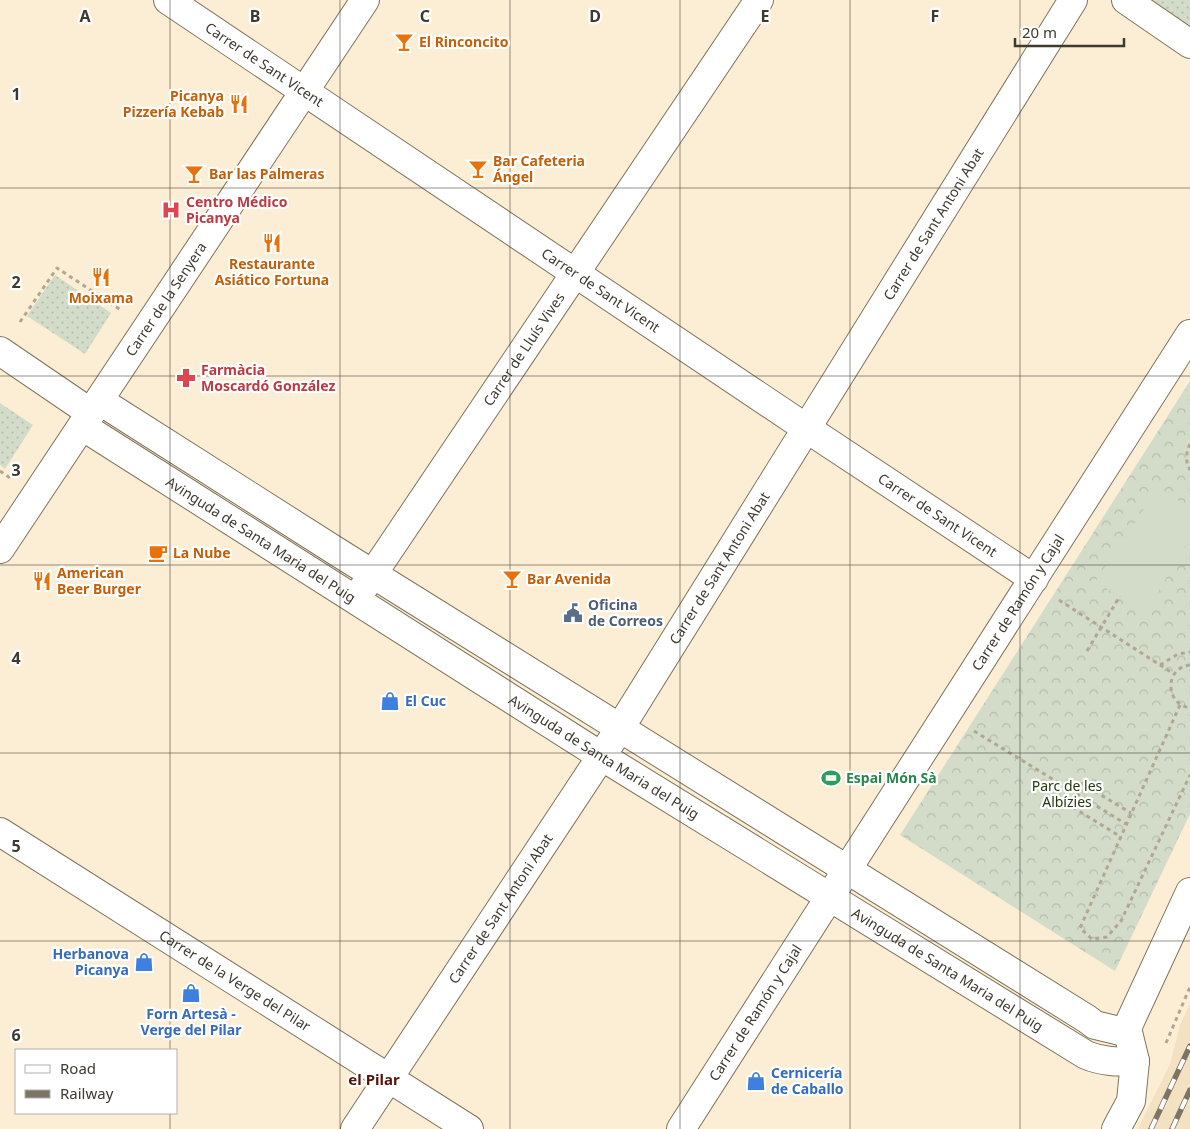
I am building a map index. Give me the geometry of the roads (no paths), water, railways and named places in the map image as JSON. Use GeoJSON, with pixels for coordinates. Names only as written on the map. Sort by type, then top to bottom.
{"type":"FeatureCollection","features":[{"type":"Feature","properties":{"kind":"street","name":"Carrer de Sant Vicent"},"geometry":{"type":"LineString","coordinates":[[168,0],[1043,588]]}},
{"type":"Feature","properties":{"kind":"street","name":"Carrer de la Senyera"},"geometry":{"type":"LineString","coordinates":[[0,549],[365,0]]}},
{"type":"Feature","properties":{"kind":"street","name":"Carrer de Lluís Vives"},"geometry":{"type":"LineString","coordinates":[[355,599],[759,0]]}},
{"type":"Feature","properties":{"kind":"street","name":"Carrer de Sant Antoni Abat"},"geometry":{"type":"LineString","coordinates":[[356,1129],[620,728],[1073,0]]}},
{"type":"Feature","properties":{"kind":"street"},"geometry":{"type":"LineString","coordinates":[[1126,0],[1190,44]]}},
{"type":"Feature","properties":{"kind":"street","name":"Carrer de Ramón y Cajal"},"geometry":{"type":"LineString","coordinates":[[682,1129],[828,897],[1043,588],[1190,334]]}},
{"type":"Feature","properties":{"kind":"street"},"geometry":{"type":"LineString","coordinates":[[0,351],[91,413],[373,574],[1095,1025],[1120,1031],[1127,1028]]}},
{"type":"Feature","properties":{"kind":"street","name":"Avinguda de Santa Maria del Puig"},"geometry":{"type":"LineString","coordinates":[[91,413],[355,599],[601,756],[828,897],[1086,1055],[1098,1060],[1116,1062],[1135,1060]]}},
{"type":"Feature","properties":{"kind":"street","name":"Carrer de la Verge del Pilar"},"geometry":{"type":"LineString","coordinates":[[0,832],[469,1129]]}},
{"type":"Feature","properties":{"kind":"street"},"geometry":{"type":"LineString","coordinates":[[1116,1129],[1132,1101],[1135,1060],[1127,1028],[1190,892]]}},
{"type":"Feature","properties":{"kind":"railway"},"geometry":{"type":"LineString","coordinates":[[1151,1129],[1190,1046]]}},
{"type":"Feature","properties":{"kind":"railway"},"geometry":{"type":"LineString","coordinates":[[1172,1129],[1190,1090]]}},
{"type":"Feature","properties":{"kind":"place","name":"El Rinconcito"},"geometry":{"type":"Point","coordinates":[404,42]}},
{"type":"Feature","properties":{"kind":"place","name":"Picanya Pizzería Kebab"},"geometry":{"type":"Point","coordinates":[239,104]}},
{"type":"Feature","properties":{"kind":"place","name":"Bar Cafeteria Ángel"},"geometry":{"type":"Point","coordinates":[478,169]}},
{"type":"Feature","properties":{"kind":"place","name":"Bar las Palmeras"},"geometry":{"type":"Point","coordinates":[194,174]}},
{"type":"Feature","properties":{"kind":"place","name":"Centro Médico Picanya"},"geometry":{"type":"Point","coordinates":[171,210]}},
{"type":"Feature","properties":{"kind":"place","name":"Restaurante Asiático Fortuna"},"geometry":{"type":"Point","coordinates":[272,243]}},
{"type":"Feature","properties":{"kind":"place","name":"Moixama"},"geometry":{"type":"Point","coordinates":[101,277]}},
{"type":"Feature","properties":{"kind":"place","name":"Farmàcia Moscardó González"},"geometry":{"type":"Point","coordinates":[186,378]}},
{"type":"Feature","properties":{"kind":"place","name":"La Nube"},"geometry":{"type":"Point","coordinates":[158,553]}},
{"type":"Feature","properties":{"kind":"place","name":"Bar Avenida"},"geometry":{"type":"Point","coordinates":[512,579]}},
{"type":"Feature","properties":{"kind":"place","name":"American Beer Burger"},"geometry":{"type":"Point","coordinates":[42,581]}},
{"type":"Feature","properties":{"kind":"place","name":"Oficina de Correos"},"geometry":{"type":"Point","coordinates":[573,613]}},
{"type":"Feature","properties":{"kind":"place","name":"El Cuc"},"geometry":{"type":"Point","coordinates":[390,701]}},
{"type":"Feature","properties":{"kind":"place","name":"Espai Món Sà"},"geometry":{"type":"Point","coordinates":[831,778]}},
{"type":"Feature","properties":{"kind":"place","name":"Herbanova Picanya"},"geometry":{"type":"Point","coordinates":[144,962]}},
{"type":"Feature","properties":{"kind":"place","name":"Forn Artesà - Verge del Pilar"},"geometry":{"type":"Point","coordinates":[191,993]}},
{"type":"Feature","properties":{"kind":"place","name":"Cernicería de Caballo"},"geometry":{"type":"Point","coordinates":[756,1081]}},
{"type":"Feature","properties":{"kind":"district","name":"el Pilar"},"geometry":{"type":"Point","coordinates":[374,1080]}},
{"type":"Feature","properties":{"kind":"park label","name":"Parc de les Albízies"},"geometry":{"type":"Point","coordinates":[1067,794]}}]}
